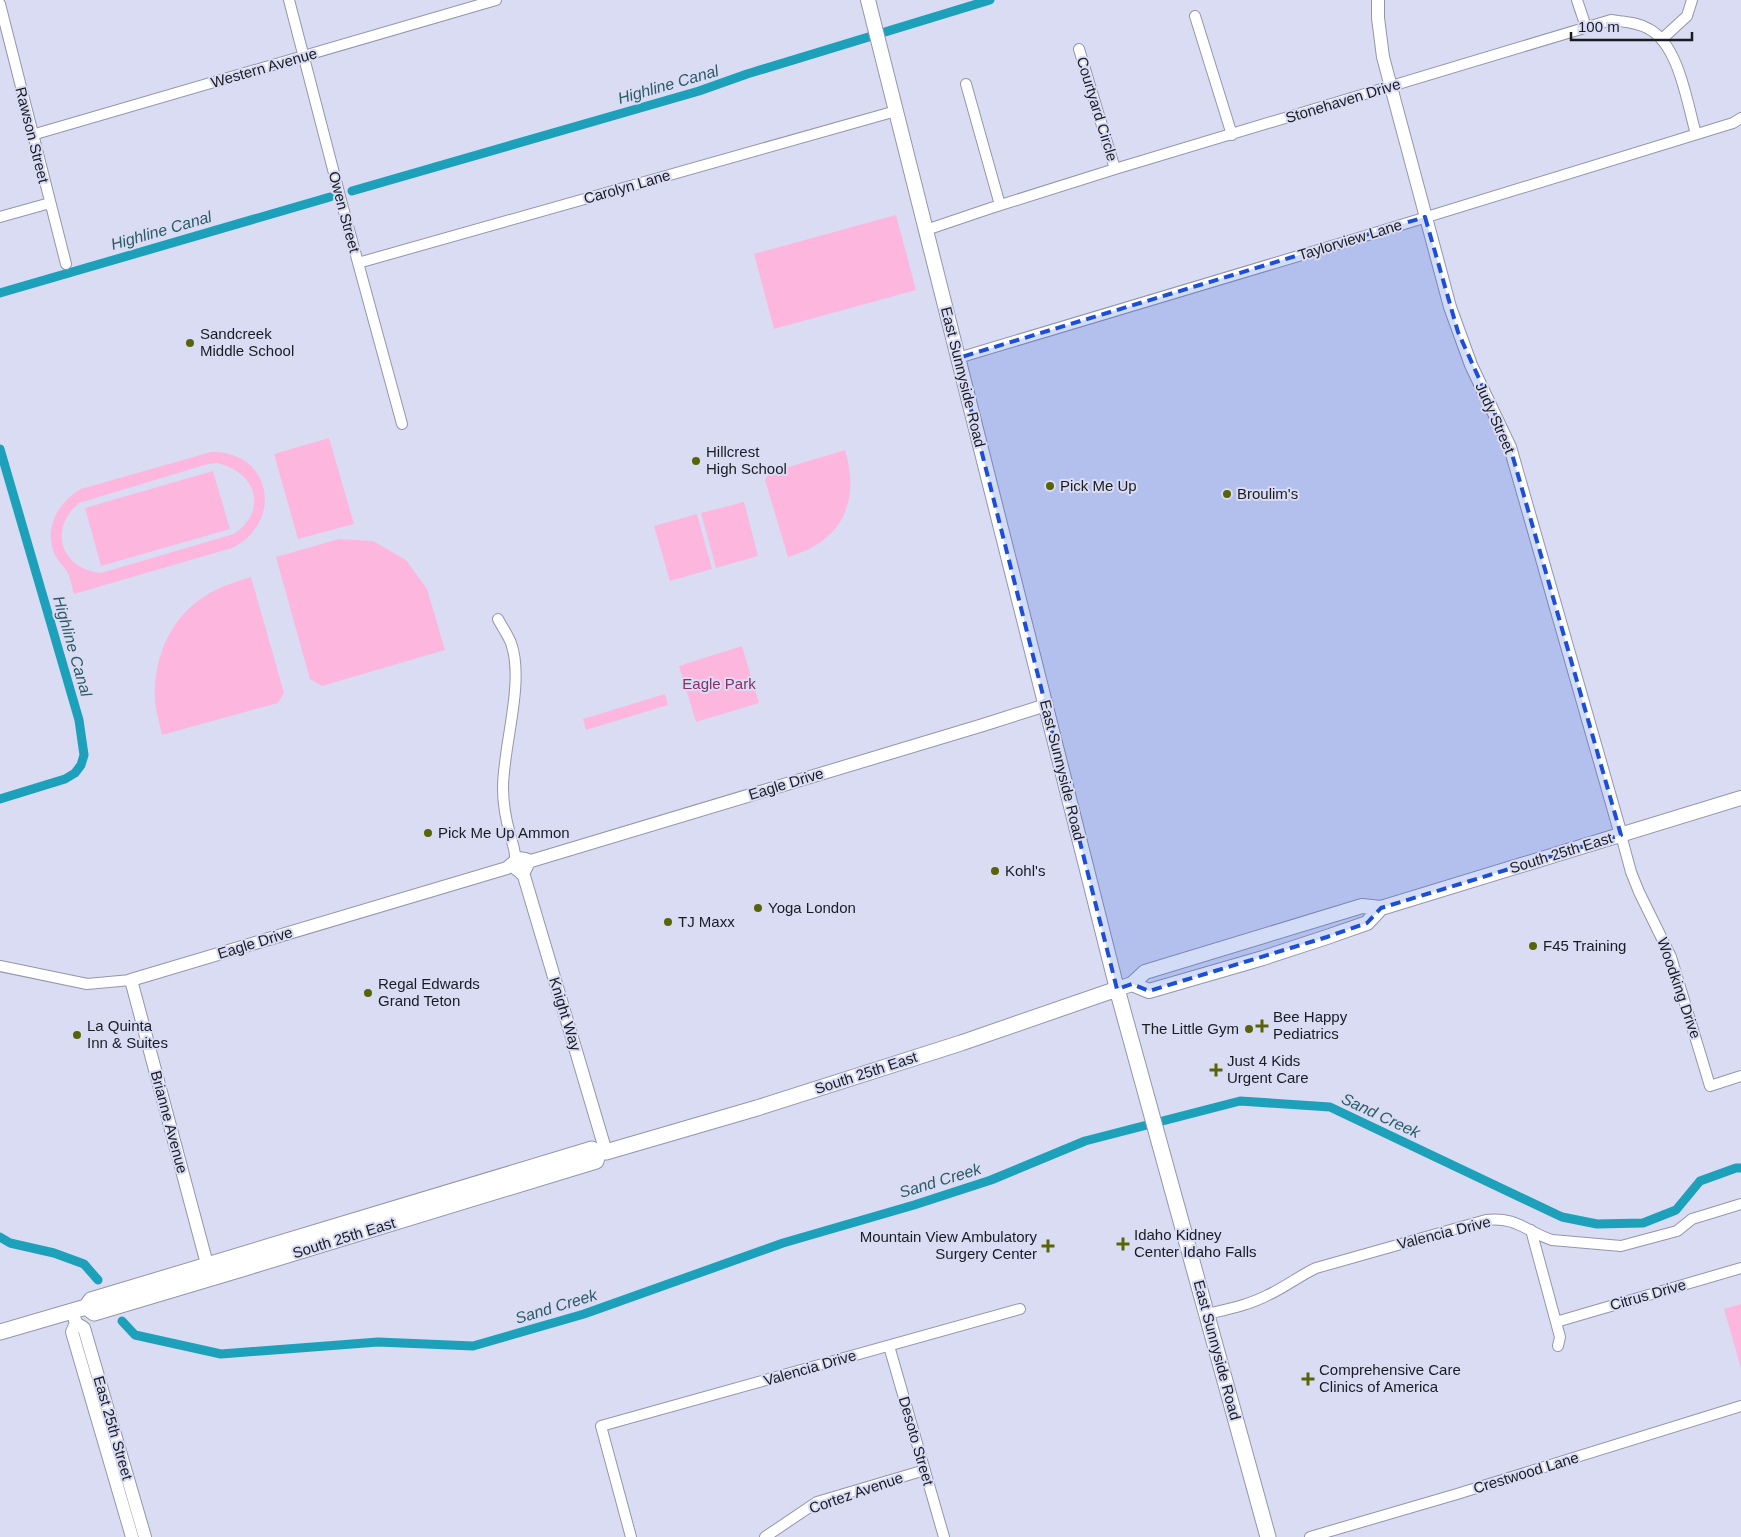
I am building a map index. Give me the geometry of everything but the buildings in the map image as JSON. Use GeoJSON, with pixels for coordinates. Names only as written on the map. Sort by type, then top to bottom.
{"type":"FeatureCollection","features":[{"type":"Feature","properties":{"kind":"main road","name":"East Sunnyside Road"},"geometry":{"type":"LineString","coordinates":[[868,0],[1117,988],[1268,1537]]}},
{"type":"Feature","properties":{"kind":"main road","name":"South 25th East"},"geometry":{"type":"LineString","coordinates":[[0,1332],[78,1314],[94,1313],[245,1268],[592,1149],[602,1153],[757,1108],[943,1049],[1132,984],[1145,972],[1180,961],[1362,906],[1381,908],[1741,798]]}},
{"type":"Feature","properties":{"kind":"main road","name":"South 25th East"},"geometry":{"type":"LineString","coordinates":[[1132,984],[1149,991],[1263,958],[1367,923],[1381,908]]}},
{"type":"Feature","properties":{"kind":"main road","name":"South 25th East"},"geometry":{"type":"LineString","coordinates":[[78,1314],[90,1300],[271,1245],[412,1210]]}},
{"type":"Feature","properties":{"kind":"main road"},"geometry":{"type":"LineString","coordinates":[[245,1268],[246,1260],[261,1255],[271,1245]]}},
{"type":"Feature","properties":{"kind":"street","name":"Owen Street"},"geometry":{"type":"LineString","coordinates":[[289,0],[402,424]]}},
{"type":"Feature","properties":{"kind":"street","name":"Western Avenue"},"geometry":{"type":"LineString","coordinates":[[32,135],[496,0]]}},
{"type":"Feature","properties":{"kind":"street","name":"Judy Street"},"geometry":{"type":"LineString","coordinates":[[1378,0],[1378,18],[1383,57],[1425,218],[1458,332],[1471,365],[1510,447],[1621,834]]}},
{"type":"Feature","properties":{"kind":"street"},"geometry":{"type":"LineString","coordinates":[[1577,0],[1586,27]]}},
{"type":"Feature","properties":{"kind":"street"},"geometry":{"type":"LineString","coordinates":[[1662,39],[1687,16],[1692,0]]}},
{"type":"Feature","properties":{"kind":"street","name":"Rawson Street"},"geometry":{"type":"LineString","coordinates":[[0,4],[66,264]]}},
{"type":"Feature","properties":{"kind":"street"},"geometry":{"type":"LineString","coordinates":[[1195,16],[1232,135]]}},
{"type":"Feature","properties":{"kind":"street","name":"Stonehaven Drive"},"geometry":{"type":"LineString","coordinates":[[926,230],[1115,169],[1611,20],[1636,23],[1650,29],[1662,39],[1673,55],[1696,134]]}},
{"type":"Feature","properties":{"kind":"street","name":"Courtyard Circle"},"geometry":{"type":"LineString","coordinates":[[1079,49],[1115,169]]}},
{"type":"Feature","properties":{"kind":"street"},"geometry":{"type":"LineString","coordinates":[[966,84],[1000,205]]}},
{"type":"Feature","properties":{"kind":"street","name":"Carolyn Lane"},"geometry":{"type":"LineString","coordinates":[[358,263],[896,111]]}},
{"type":"Feature","properties":{"kind":"street","name":"Taylorview Lane"},"geometry":{"type":"LineString","coordinates":[[958,358],[1425,218],[1696,134],[1741,118]]}},
{"type":"Feature","properties":{"kind":"street"},"geometry":{"type":"LineString","coordinates":[[0,217],[50,203]]}},
{"type":"Feature","properties":{"kind":"street","name":"Knight Way"},"geometry":{"type":"LineString","coordinates":[[498,619],[510,642],[515,664],[515,693],[504,760],[503,790],[510,833],[602,1153]]}},
{"type":"Feature","properties":{"kind":"street","name":"Eagle Drive"},"geometry":{"type":"LineString","coordinates":[[0,966],[87,984],[130,980],[1046,705]]}},
{"type":"Feature","properties":{"kind":"street","name":"Woodking Drive"},"geometry":{"type":"LineString","coordinates":[[1621,834],[1634,878],[1670,957],[1710,1086],[1741,1076]]}},
{"type":"Feature","properties":{"kind":"street","name":"Brianne Avenue"},"geometry":{"type":"LineString","coordinates":[[130,980],[207,1264]]}},
{"type":"Feature","properties":{"kind":"street","name":"Valencia Drive"},"geometry":{"type":"LineString","coordinates":[[1207,1314],[1245,1304],[1268,1295],[1316,1268],[1486,1220],[1509,1220],[1552,1240],[1621,1246],[1677,1231],[1692,1219],[1741,1204]]}},
{"type":"Feature","properties":{"kind":"street"},"geometry":{"type":"LineString","coordinates":[[1531,1230],[1560,1337],[1558,1346]]}},
{"type":"Feature","properties":{"kind":"street","name":"Citrus Drive"},"geometry":{"type":"LineString","coordinates":[[1556,1322],[1741,1268]]}},
{"type":"Feature","properties":{"kind":"street","name":"Valencia Drive"},"geometry":{"type":"LineString","coordinates":[[631,1537],[601,1426],[1020,1309]]}},
{"type":"Feature","properties":{"kind":"street","name":"East 25th Street"},"geometry":{"type":"LineString","coordinates":[[78,1314],[72,1332],[132,1537]]}},
{"type":"Feature","properties":{"kind":"street","name":"East 25th Street"},"geometry":{"type":"LineString","coordinates":[[78,1314],[84,1328],[145,1537]]}},
{"type":"Feature","properties":{"kind":"street","name":"Desoto Street"},"geometry":{"type":"LineString","coordinates":[[889,1346],[944,1537]]}},
{"type":"Feature","properties":{"kind":"street","name":"Crestwood Lane"},"geometry":{"type":"LineString","coordinates":[[1310,1537],[1457,1494],[1741,1406]]}},
{"type":"Feature","properties":{"kind":"street","name":"Cortez Avenue"},"geometry":{"type":"LineString","coordinates":[[765,1537],[817,1502],[925,1470]]}},
{"type":"Feature","properties":{"kind":"highlighted area"},"geometry":{"type":"Polygon","coordinates":[[[1425,217],[1458,332],[1510,447],[1621,835],[1381,908],[1367,923],[1149,991],[1132,984],[1117,989],[958,358],[1425,217]]]}},
{"type":"Feature","properties":{"kind":"green space"},"geometry":{"type":"Polygon","coordinates":[[[896,215],[916,290],[774,329],[754,254],[896,215]]]}},
{"type":"Feature","properties":{"kind":"green space"},"geometry":{"type":"Polygon","coordinates":[[[329,438],[354,524],[298,539],[274,454],[329,438]]]}},
{"type":"Feature","properties":{"kind":"green space"},"geometry":{"type":"Polygon","coordinates":[[[845,450],[850,487],[848,503],[842,518],[834,531],[822,541],[788,557],[765,480],[769,473],[845,450]]]}},
{"type":"Feature","properties":{"kind":"green space"},"geometry":{"type":"Polygon","coordinates":[[[211,452],[231,454],[247,463],[258,475],[264,490],[264,506],[260,522],[249,536],[232,548],[74,594],[69,575],[55,555],[51,536],[55,517],[60,509],[66,501],[81,489],[211,452]],[[217,463],[208,464],[79,503],[69,513],[64,524],[63,546],[68,556],[76,564],[87,570],[101,573],[234,534],[252,514],[254,503],[249,483],[230,468],[217,463]]]}},
{"type":"Feature","properties":{"kind":"green space"},"geometry":{"type":"Polygon","coordinates":[[[213,471],[230,529],[101,566],[85,508],[213,471]]]}},
{"type":"Feature","properties":{"kind":"green space"},"geometry":{"type":"Polygon","coordinates":[[[744,502],[758,556],[716,568],[701,513],[744,502]]]}},
{"type":"Feature","properties":{"kind":"green space"},"geometry":{"type":"Polygon","coordinates":[[[697,514],[712,569],[670,581],[654,526],[697,514]]]}},
{"type":"Feature","properties":{"kind":"green space"},"geometry":{"type":"Polygon","coordinates":[[[339,539],[373,541],[406,560],[427,589],[445,650],[322,686],[310,679],[276,557],[339,539]]]}},
{"type":"Feature","properties":{"kind":"green space"},"geometry":{"type":"Polygon","coordinates":[[[251,577],[284,693],[278,703],[162,735],[155,701],[155,685],[160,655],[173,628],[192,605],[205,596],[221,587],[251,577]]]}},
{"type":"Feature","properties":{"kind":"green space","name":"Eagle Park"},"geometry":{"type":"Polygon","coordinates":[[[742,646],[759,703],[696,722],[679,666],[742,646]]]}},
{"type":"Feature","properties":{"kind":"green space"},"geometry":{"type":"Polygon","coordinates":[[[665,694],[668,705],[586,730],[583,719],[665,694]]]}},
{"type":"Feature","properties":{"kind":"green space"},"geometry":{"type":"Polygon","coordinates":[[[1741,1304],[1741,1368],[1724,1309],[1741,1304]]]}},
{"type":"Feature","properties":{"kind":"waterway","name":"Highline Canal"},"geometry":{"type":"LineString","coordinates":[[352,191],[699,91],[747,74],[990,0]]}},
{"type":"Feature","properties":{"kind":"waterway","name":"Highline Canal"},"geometry":{"type":"LineString","coordinates":[[0,293],[330,197]]}},
{"type":"Feature","properties":{"kind":"waterway","name":"Highline Canal"},"geometry":{"type":"LineString","coordinates":[[0,449],[79,720],[84,755],[81,765],[75,773],[65,779],[0,799]]}},
{"type":"Feature","properties":{"kind":"waterway","name":"Sand Creek"},"geometry":{"type":"LineString","coordinates":[[122,1321],[135,1335],[221,1354],[378,1342],[473,1346],[584,1314],[783,1243],[914,1205],[991,1180],[1085,1141],[1240,1101],[1330,1107],[1562,1217],[1597,1224],[1643,1223],[1676,1210],[1700,1181],[1736,1168],[1741,1168]]}},
{"type":"Feature","properties":{"kind":"waterway","name":"Sand Creek"},"geometry":{"type":"LineString","coordinates":[[0,1237],[10,1243],[54,1253],[84,1264],[98,1280]]}},
{"type":"Feature","properties":{"kind":"place","name":"Sandcreek Middle School"},"geometry":{"type":"Point","coordinates":[190,343]}},
{"type":"Feature","properties":{"kind":"place","name":"Hillcrest High School"},"geometry":{"type":"Point","coordinates":[696,461]}},
{"type":"Feature","properties":{"kind":"place","name":"Pick Me Up"},"geometry":{"type":"Point","coordinates":[1050,486]}},
{"type":"Feature","properties":{"kind":"place","name":"Broulim's"},"geometry":{"type":"Point","coordinates":[1227,494]}},
{"type":"Feature","properties":{"kind":"place","name":"Pick Me Up Ammon"},"geometry":{"type":"Point","coordinates":[428,833]}},
{"type":"Feature","properties":{"kind":"place","name":"Kohl's"},"geometry":{"type":"Point","coordinates":[995,871]}},
{"type":"Feature","properties":{"kind":"place","name":"Yoga London"},"geometry":{"type":"Point","coordinates":[758,908]}},
{"type":"Feature","properties":{"kind":"place","name":"TJ Maxx"},"geometry":{"type":"Point","coordinates":[668,922]}},
{"type":"Feature","properties":{"kind":"place","name":"F45 Training"},"geometry":{"type":"Point","coordinates":[1533,946]}},
{"type":"Feature","properties":{"kind":"place","name":"Regal Edwards Grand Teton"},"geometry":{"type":"Point","coordinates":[368,993]}},
{"type":"Feature","properties":{"kind":"place","name":"Bee Happy Pediatrics"},"geometry":{"type":"Point","coordinates":[1262,1026]}},
{"type":"Feature","properties":{"kind":"place","name":"The Little Gym"},"geometry":{"type":"Point","coordinates":[1249,1029]}},
{"type":"Feature","properties":{"kind":"place","name":"La Quinta Inn & Suites"},"geometry":{"type":"Point","coordinates":[77,1035]}},
{"type":"Feature","properties":{"kind":"place","name":"Just 4 Kids Urgent Care"},"geometry":{"type":"Point","coordinates":[1216,1070]}},
{"type":"Feature","properties":{"kind":"place","name":"Idaho Kidney Center Idaho Falls"},"geometry":{"type":"Point","coordinates":[1123,1244]}},
{"type":"Feature","properties":{"kind":"place","name":"Mountain View Ambulatory Surgery Center"},"geometry":{"type":"Point","coordinates":[1048,1246]}},
{"type":"Feature","properties":{"kind":"place","name":"Comprehensive Care Clinics of America"},"geometry":{"type":"Point","coordinates":[1308,1379]}}]}
